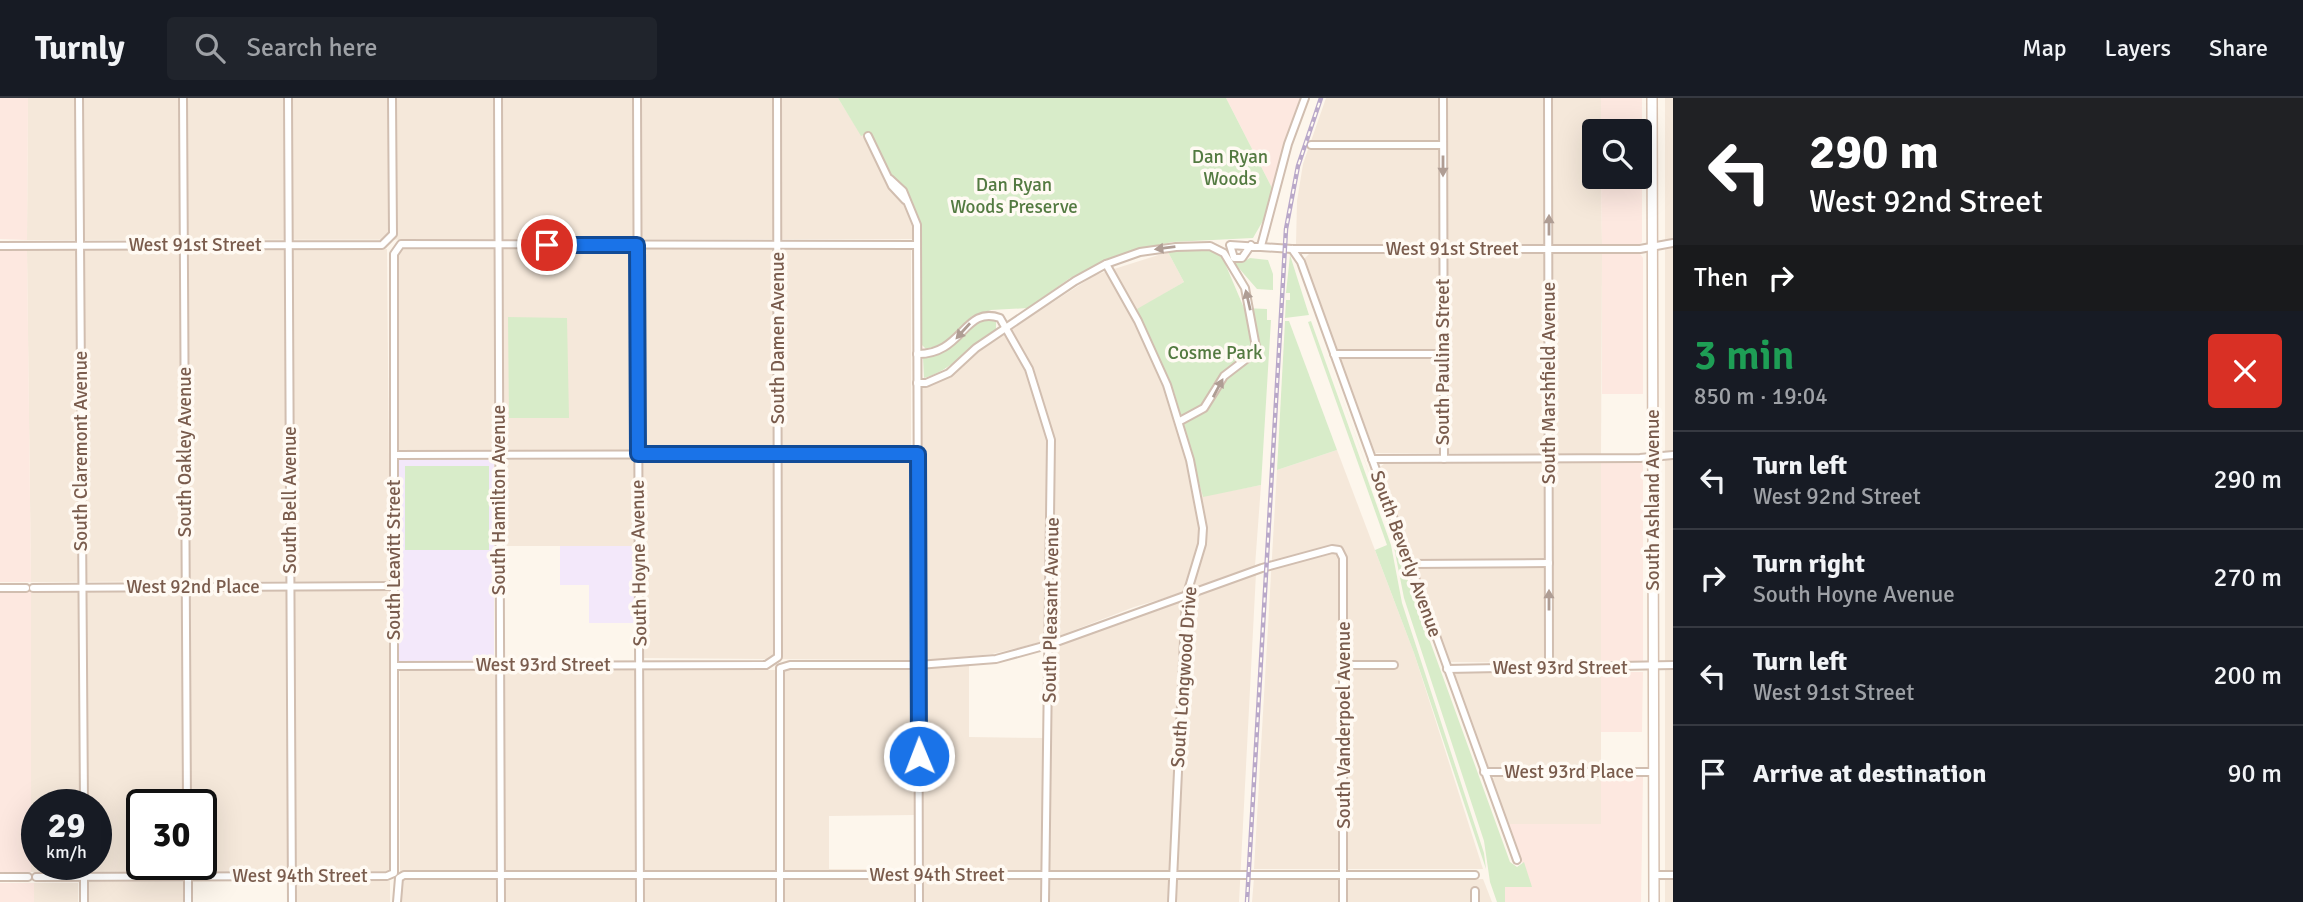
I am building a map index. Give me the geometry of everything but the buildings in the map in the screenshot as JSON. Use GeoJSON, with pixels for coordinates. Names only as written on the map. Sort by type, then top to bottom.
{"type":"FeatureCollection","features":[{"type":"Feature","properties":{"kind":"main road","name":"South Ashland Avenue"},"geometry":{"type":"LineString","coordinates":[[1652,98],[1654,902]]}},
{"type":"Feature","properties":{"kind":"street","name":"South Claremont Avenue"},"geometry":{"type":"LineString","coordinates":[[79,98],[84,789]]}},
{"type":"Feature","properties":{"kind":"street","name":"South Oakley Avenue"},"geometry":{"type":"LineString","coordinates":[[183,98],[187,789]]}},
{"type":"Feature","properties":{"kind":"street","name":"South Bell Avenue"},"geometry":{"type":"LineString","coordinates":[[288,98],[292,902]]}},
{"type":"Feature","properties":{"kind":"street","name":"West 91st Street"},"geometry":{"type":"LineString","coordinates":[[0,246],[382,245],[389,241],[393,234],[392,98]]}},
{"type":"Feature","properties":{"kind":"street","name":"South Hamilton Avenue"},"geometry":{"type":"LineString","coordinates":[[498,98],[501,902]]}},
{"type":"Feature","properties":{"kind":"street","name":"South Hoyne Avenue"},"geometry":{"type":"LineString","coordinates":[[637,98],[640,902]]}},
{"type":"Feature","properties":{"kind":"street","name":"South Damen Avenue"},"geometry":{"type":"LineString","coordinates":[[775,661],[779,653],[777,98]]}},
{"type":"Feature","properties":{"kind":"street"},"geometry":{"type":"LineString","coordinates":[[1261,246],[1288,144],[1305,98]]}},
{"type":"Feature","properties":{"kind":"street","name":"South Paulina Street"},"geometry":{"type":"LineString","coordinates":[[1443,98],[1444,459]]}},
{"type":"Feature","properties":{"kind":"street","name":"South Marshfield Avenue"},"geometry":{"type":"LineString","coordinates":[[1548,98],[1549,668]]}},
{"type":"Feature","properties":{"kind":"street"},"geometry":{"type":"LineString","coordinates":[[868,136],[917,225],[919,902]]}},
{"type":"Feature","properties":{"kind":"street"},"geometry":{"type":"LineString","coordinates":[[1311,145],[1443,145]]}},
{"type":"Feature","properties":{"kind":"street","name":"West 91st Street"},"geometry":{"type":"LineString","coordinates":[[1251,245],[1245,256],[1237,259],[1232,255],[1230,245],[1251,245],[1292,248],[1549,250],[1653,247],[1673,243]]}},
{"type":"Feature","properties":{"kind":"street","name":"South Leavitt Street"},"geometry":{"type":"LineString","coordinates":[[397,902],[394,254],[396,247],[401,244],[498,245]]}},
{"type":"Feature","properties":{"kind":"street"},"geometry":{"type":"LineString","coordinates":[[498,245],[917,245]]}},
{"type":"Feature","properties":{"kind":"street"},"geometry":{"type":"LineString","coordinates":[[917,383],[926,383],[949,373],[976,348],[1075,281],[1106,264],[1140,252],[1194,245],[1217,248],[1224,253],[1248,298],[1254,352],[1224,376],[1204,408],[1180,421]]}},
{"type":"Feature","properties":{"kind":"street","name":"South Beverly Avenue"},"geometry":{"type":"LineString","coordinates":[[1292,248],[1301,262],[1517,860]]}},
{"type":"Feature","properties":{"kind":"street","name":"South Longwood Drive"},"geometry":{"type":"LineString","coordinates":[[1106,264],[1152,351],[1180,421],[1203,528],[1186,597],[1172,902]]}},
{"type":"Feature","properties":{"kind":"street"},"geometry":{"type":"LineString","coordinates":[[917,354],[942,351],[979,318],[996,316],[1007,328]]}},
{"type":"Feature","properties":{"kind":"street","name":"South Pleasant Avenue"},"geometry":{"type":"LineString","coordinates":[[1007,328],[1029,369],[1051,440],[1051,644],[1045,902]]}},
{"type":"Feature","properties":{"kind":"street"},"geometry":{"type":"LineString","coordinates":[[1334,354],[1443,354]]}},
{"type":"Feature","properties":{"kind":"street"},"geometry":{"type":"LineString","coordinates":[[394,455],[918,454]]}},
{"type":"Feature","properties":{"kind":"street"},"geometry":{"type":"LineString","coordinates":[[1372,459],[1548,459],[1673,455]]}},
{"type":"Feature","properties":{"kind":"street","name":"South Vanderpoel Avenue"},"geometry":{"type":"LineString","coordinates":[[1186,597],[1266,566],[1324,550],[1339,550],[1343,558],[1345,665],[1343,902]]}},
{"type":"Feature","properties":{"kind":"street"},"geometry":{"type":"LineString","coordinates":[[1409,564],[1549,563]]}},
{"type":"Feature","properties":{"kind":"street","name":"West 92nd Place"},"geometry":{"type":"LineString","coordinates":[[0,588],[394,586]]}},
{"type":"Feature","properties":{"kind":"street"},"geometry":{"type":"LineString","coordinates":[[780,902],[780,668],[789,665],[918,665],[996,659],[1051,644],[1126,615],[1186,597]]}},
{"type":"Feature","properties":{"kind":"street","name":"West 93rd Street"},"geometry":{"type":"LineString","coordinates":[[394,666],[766,665],[775,661]]}},
{"type":"Feature","properties":{"kind":"street"},"geometry":{"type":"LineString","coordinates":[[1345,665],[1394,665]]}},
{"type":"Feature","properties":{"kind":"street","name":"West 93rd Street"},"geometry":{"type":"LineString","coordinates":[[1447,668],[1673,665]]}},
{"type":"Feature","properties":{"kind":"street","name":"West 93rd Place"},"geometry":{"type":"LineString","coordinates":[[1484,772],[1654,772]]}},
{"type":"Feature","properties":{"kind":"street","name":"West 94th Street"},"geometry":{"type":"LineString","coordinates":[[217,876],[395,878],[404,875],[1475,875]]}},
{"type":"Feature","properties":{"kind":"street"},"geometry":{"type":"LineString","coordinates":[[1654,875],[1673,875]]}},
{"type":"Feature","properties":{"kind":"street","name":"West 94th Street"},"geometry":{"type":"LineString","coordinates":[[0,877],[21,877]]}},
{"type":"Feature","properties":{"kind":"street"},"geometry":{"type":"LineString","coordinates":[[84,880],[84,902]]}},
{"type":"Feature","properties":{"kind":"street"},"geometry":{"type":"LineString","coordinates":[[188,880],[188,902]]}},
{"type":"Feature","properties":{"kind":"street"},"geometry":{"type":"LineString","coordinates":[[1475,891],[1475,902]]}},
{"type":"Feature","properties":{"kind":"shaded area"},"geometry":{"type":"Polygon","coordinates":[[[0,98],[28,98],[27,240],[0,239],[0,98]]]}},
{"type":"Feature","properties":{"kind":"shaded area"},"geometry":{"type":"Polygon","coordinates":[[[28,98],[838,98],[861,135],[870,133],[890,174],[905,189],[918,218],[921,239],[27,240],[28,98]]]}},
{"type":"Feature","properties":{"kind":"shaded area"},"geometry":{"type":"Polygon","coordinates":[[[1226,98],[1300,98],[1282,149],[1273,190],[1226,98]]]}},
{"type":"Feature","properties":{"kind":"shaded area"},"geometry":{"type":"Polygon","coordinates":[[[1326,98],[1601,98],[1601,119],[1582,119],[1582,189],[1601,189],[1602,245],[1296,244],[1297,201],[1303,164],[1326,98]]]}},
{"type":"Feature","properties":{"kind":"shaded area"},"geometry":{"type":"Polygon","coordinates":[[[1601,98],[1642,98],[1642,119],[1601,119],[1601,98]]]}},
{"type":"Feature","properties":{"kind":"shaded area"},"geometry":{"type":"Polygon","coordinates":[[[1665,98],[1673,98],[1673,902],[1665,902],[1665,98]]]}},
{"type":"Feature","properties":{"kind":"shaded area"},"geometry":{"type":"Polygon","coordinates":[[[1601,189],[1642,189],[1642,242],[1638,245],[1602,245],[1601,189]]]}},
{"type":"Feature","properties":{"kind":"shaded area"},"geometry":{"type":"Polygon","coordinates":[[[387,249],[390,581],[31,582],[27,250],[387,249]]]}},
{"type":"Feature","properties":{"kind":"shaded area"},"geometry":{"type":"Polygon","coordinates":[[[399,249],[911,249],[911,450],[399,451],[399,249]]]}},
{"type":"Feature","properties":{"kind":"shaded area"},"geometry":{"type":"Polygon","coordinates":[[[0,250],[27,250],[31,582],[0,582],[0,250]]]}},
{"type":"Feature","properties":{"kind":"shaded area"},"geometry":{"type":"Polygon","coordinates":[[[1168,252],[1184,282],[1137,310],[1174,392],[1203,496],[1261,485],[1255,566],[1196,589],[1134,607],[1046,641],[992,654],[923,661],[921,388],[952,376],[982,348],[1095,275],[1168,252]]]}},
{"type":"Feature","properties":{"kind":"shaded area"},"geometry":{"type":"Polygon","coordinates":[[[1309,254],[1602,254],[1601,454],[1375,453],[1304,259],[1309,254]]]}},
{"type":"Feature","properties":{"kind":"shaded area"},"geometry":{"type":"Polygon","coordinates":[[[1602,254],[1640,254],[1643,258],[1643,394],[1602,394],[1602,254]]]}},
{"type":"Feature","properties":{"kind":"shaded area"},"geometry":{"type":"Polygon","coordinates":[[[1337,450],[1414,653],[1483,869],[1254,869],[1277,470],[1337,450]]]}},
{"type":"Feature","properties":{"kind":"shaded area"},"geometry":{"type":"Polygon","coordinates":[[[913,458],[911,660],[644,658],[642,459],[913,458]]]}},
{"type":"Feature","properties":{"kind":"shaded area"},"geometry":{"type":"Polygon","coordinates":[[[634,459],[634,546],[504,546],[503,460],[634,459]]]}},
{"type":"Feature","properties":{"kind":"shaded area"},"geometry":{"type":"Polygon","coordinates":[[[398,460],[494,460],[494,660],[399,661],[398,460]]]}},
{"type":"Feature","properties":{"kind":"shaded area"},"geometry":{"type":"Polygon","coordinates":[[[1385,463],[1601,463],[1601,663],[1449,662],[1379,468],[1385,463]]]}},
{"type":"Feature","properties":{"kind":"shaded area"},"geometry":{"type":"Polygon","coordinates":[[[1601,463],[1643,463],[1643,663],[1601,663],[1601,463]]]}},
{"type":"Feature","properties":{"kind":"shaded area"},"geometry":{"type":"Polygon","coordinates":[[[560,546],[634,546],[635,623],[589,623],[589,585],[560,585],[560,546]]]}},
{"type":"Feature","properties":{"kind":"shaded area"},"geometry":{"type":"Polygon","coordinates":[[[1256,573],[1239,902],[400,902],[400,669],[771,670],[969,666],[969,737],[1044,738],[1044,651],[1256,573]],[[915,815],[829,816],[829,869],[915,869],[915,815]]]}},
{"type":"Feature","properties":{"kind":"shaded area"},"geometry":{"type":"Polygon","coordinates":[[[0,591],[31,591],[31,789],[21,789],[21,872],[0,872],[0,591]]]}},
{"type":"Feature","properties":{"kind":"shaded area"},"geometry":{"type":"Polygon","coordinates":[[[31,591],[390,591],[392,871],[217,871],[217,789],[126,789],[126,872],[112,872],[112,789],[31,789],[31,591]]]}},
{"type":"Feature","properties":{"kind":"shaded area"},"geometry":{"type":"Polygon","coordinates":[[[1457,672],[1601,672],[1601,767],[1487,767],[1454,676],[1457,672]]]}},
{"type":"Feature","properties":{"kind":"shaded area"},"geometry":{"type":"Polygon","coordinates":[[[1601,672],[1643,672],[1642,732],[1601,732],[1601,672]]]}},
{"type":"Feature","properties":{"kind":"shaded area"},"geometry":{"type":"Polygon","coordinates":[[[1601,776],[1601,824],[1507,824],[1491,781],[1494,777],[1601,776]]]}},
{"type":"Feature","properties":{"kind":"shaded area"},"geometry":{"type":"Polygon","coordinates":[[[1601,776],[1643,777],[1641,902],[1505,902],[1505,887],[1531,886],[1507,824],[1601,824],[1601,776]]]}},
{"type":"Feature","properties":{"kind":"shaded area"},"geometry":{"type":"Polygon","coordinates":[[[1254,878],[1483,879],[1492,902],[1252,902],[1254,878]]]}},
{"type":"Feature","properties":{"kind":"shaded area"},"geometry":{"type":"Polygon","coordinates":[[[296,881],[390,881],[390,902],[296,902],[296,881]]]}},
{"type":"Feature","properties":{"kind":"shaded area"},"geometry":{"type":"Polygon","coordinates":[[[88,882],[183,882],[183,902],[88,902],[88,882]]]}},
{"type":"Feature","properties":{"kind":"shaded area"},"geometry":{"type":"Polygon","coordinates":[[[0,883],[34,883],[34,902],[0,902],[0,883]]]}},
{"type":"Feature","properties":{"kind":"shaded area"},"geometry":{"type":"Polygon","coordinates":[[[34,883],[78,883],[78,902],[34,902],[34,883]]]}},
{"type":"Feature","properties":{"kind":"green space","name":"Dan Ryan Woods Preserve"},"geometry":{"type":"Polygon","coordinates":[[[838,98],[1226,98],[1273,190],[1268,212],[1253,238],[1172,242],[1127,252],[1070,278],[1028,308],[991,310],[972,316],[944,344],[926,349],[921,344],[920,226],[905,190],[890,174],[870,133],[861,136],[838,98]]]}},
{"type":"Feature","properties":{"kind":"green space","name":"Cosme Park"},"geometry":{"type":"Polygon","coordinates":[[[1205,249],[1221,254],[1244,308],[1267,309],[1267,320],[1271,320],[1261,485],[1203,497],[1174,392],[1137,309],[1184,282],[1168,252],[1205,249]]]}},
{"type":"Feature","properties":{"kind":"green space"},"geometry":{"type":"Polygon","coordinates":[[[1290,255],[1309,315],[1285,318],[1286,300],[1290,300],[1290,293],[1286,293],[1290,255]]]}},
{"type":"Feature","properties":{"kind":"green space"},"geometry":{"type":"Polygon","coordinates":[[[1230,258],[1240,263],[1250,258],[1268,260],[1273,274],[1273,290],[1257,289],[1230,258]]]}},
{"type":"Feature","properties":{"kind":"green space"},"geometry":{"type":"Polygon","coordinates":[[[508,317],[567,318],[569,418],[509,418],[508,317]]]}},
{"type":"Feature","properties":{"kind":"green space"},"geometry":{"type":"Polygon","coordinates":[[[991,319],[996,322],[996,330],[943,370],[924,378],[923,358],[945,351],[973,326],[991,319]]]}},
{"type":"Feature","properties":{"kind":"green space"},"geometry":{"type":"Polygon","coordinates":[[[1285,321],[1289,321],[1337,450],[1277,470],[1285,321]]]}},
{"type":"Feature","properties":{"kind":"green space"},"geometry":{"type":"Polygon","coordinates":[[[1311,321],[1391,545],[1402,603],[1484,853],[1486,869],[1414,653],[1375,550],[1387,545],[1308,322],[1311,321]]]}},
{"type":"Feature","properties":{"kind":"green space"},"geometry":{"type":"Polygon","coordinates":[[[1314,321],[1510,862],[1517,867],[1524,862],[1532,887],[1505,887],[1505,902],[1497,902],[1490,882],[1484,841],[1404,598],[1392,537],[1314,321]]]}},
{"type":"Feature","properties":{"kind":"green space"},"geometry":{"type":"Polygon","coordinates":[[[405,466],[489,466],[489,550],[405,550],[405,466]]]}},
{"type":"Feature","properties":{"kind":"railway"},"geometry":{"type":"LineString","coordinates":[[1247,902],[1286,229],[1298,166],[1321,98]]}},
{"type":"Feature","properties":{"kind":"route"},"geometry":{"type":"LineString","coordinates":[[547,245],[637,245],[638,454],[918,454],[919,756]]}},
{"type":"Feature","properties":{"kind":"park label","name":"Dan Ryan Woods"},"geometry":{"type":"Point","coordinates":[1230,168]}}]}
